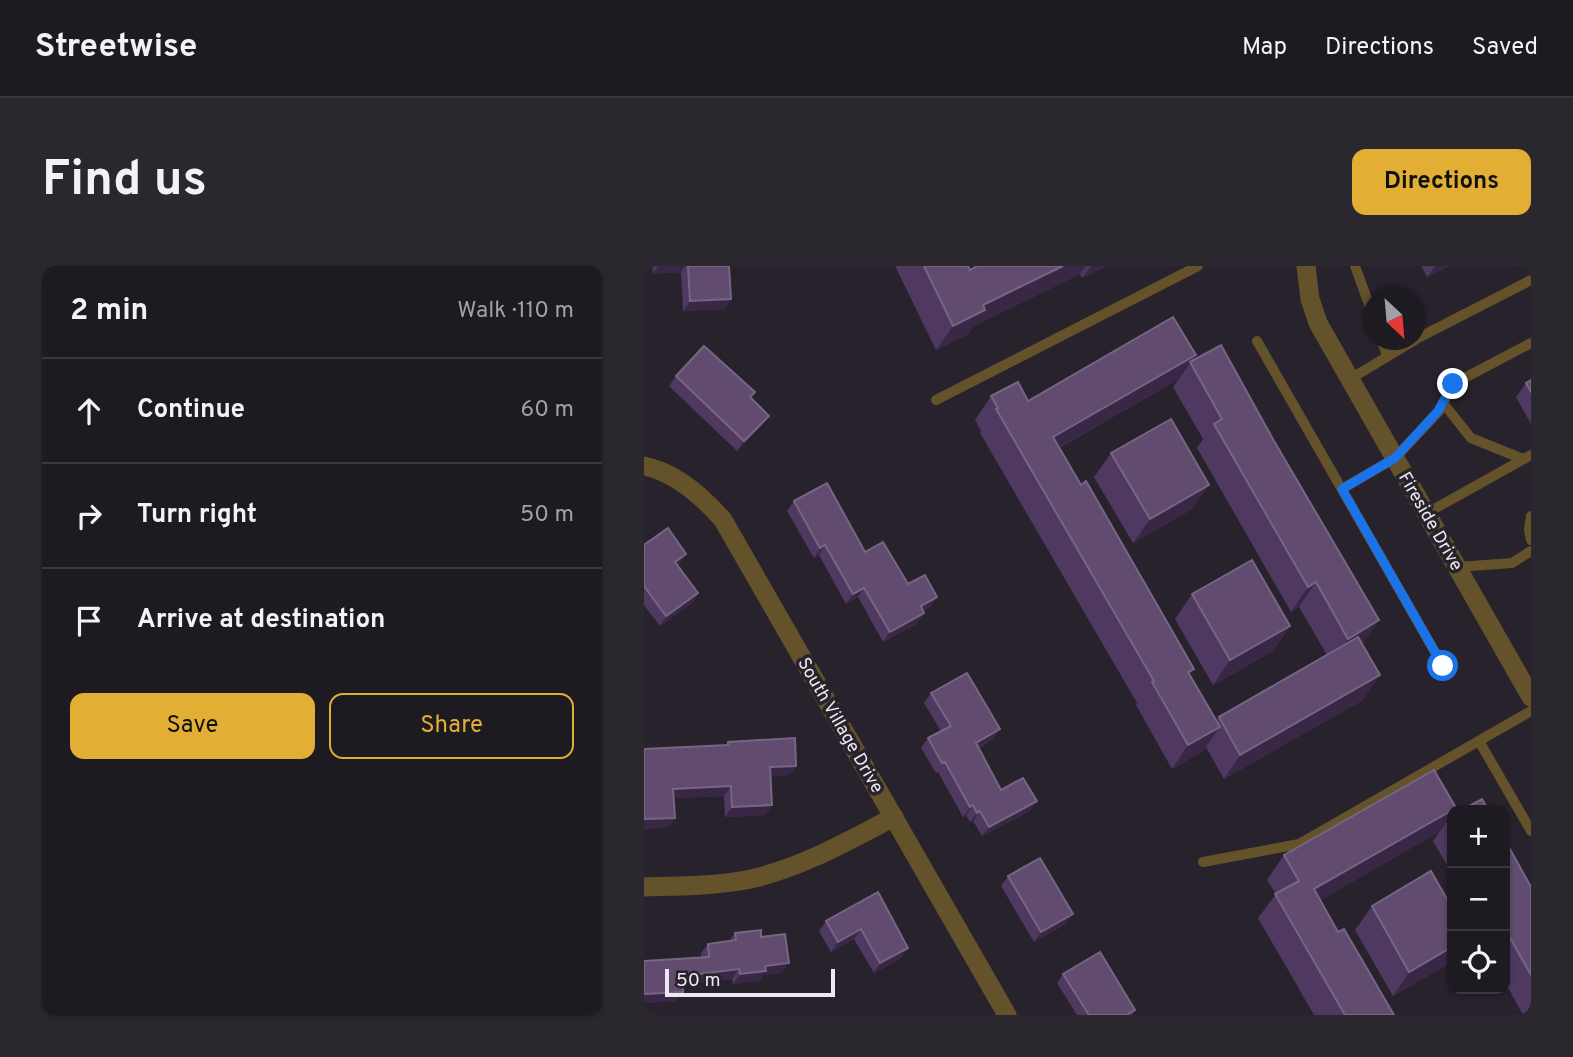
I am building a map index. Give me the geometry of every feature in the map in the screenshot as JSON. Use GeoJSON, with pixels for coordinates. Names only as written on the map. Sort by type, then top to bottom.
{"type":"FeatureCollection","features":[{"type":"Feature","properties":{"kind":"street","name":"Fireside Drive"},"geometry":{"type":"LineString","coordinates":[[1306,266],[1310,299],[1318,323],[1531,697]]}},
{"type":"Feature","properties":{"kind":"street","name":"South Village Drive"},"geometry":{"type":"LineString","coordinates":[[644,466],[673,476],[707,502],[723,520],[1007,1015]]}},
{"type":"Feature","properties":{"kind":"street"},"geometry":{"type":"LineString","coordinates":[[644,887],[706,885],[745,880],[783,870],[820,856],[894,817]]}},
{"type":"Feature","properties":{"kind":"lane"},"geometry":{"type":"LineString","coordinates":[[936,400],[1198,266]]}},
{"type":"Feature","properties":{"kind":"lane"},"geometry":{"type":"LineString","coordinates":[[1355,266],[1363,288]]}},
{"type":"Feature","properties":{"kind":"lane"},"geometry":{"type":"LineString","coordinates":[[1426,333],[1531,280]]}},
{"type":"Feature","properties":{"kind":"lane"},"geometry":{"type":"LineString","coordinates":[[1257,341],[1443,666]]}},
{"type":"Feature","properties":{"kind":"lane"},"geometry":{"type":"LineString","coordinates":[[1342,489],[1395,458],[1438,411],[1453,384],[1531,343]]}},
{"type":"Feature","properties":{"kind":"lane"},"geometry":{"type":"LineString","coordinates":[[1385,350],[1387,355]]}},
{"type":"Feature","properties":{"kind":"lane"},"geometry":{"type":"LineString","coordinates":[[1350,379],[1396,350]]}},
{"type":"Feature","properties":{"kind":"lane"},"geometry":{"type":"LineString","coordinates":[[1443,403],[1471,438],[1527,457]]}},
{"type":"Feature","properties":{"kind":"lane"},"geometry":{"type":"LineString","coordinates":[[1427,513],[1527,457]]}},
{"type":"Feature","properties":{"kind":"lane"},"geometry":{"type":"LineString","coordinates":[[1531,516],[1531,540]]}},
{"type":"Feature","properties":{"kind":"lane"},"geometry":{"type":"LineString","coordinates":[[1458,567],[1512,562],[1531,551]]}},
{"type":"Feature","properties":{"kind":"lane"},"geometry":{"type":"LineString","coordinates":[[1203,862],[1298,844],[1531,710]]}},
{"type":"Feature","properties":{"kind":"lane"},"geometry":{"type":"LineString","coordinates":[[1479,741],[1531,831]]}},
{"type":"Feature","properties":{"kind":"building"},"geometry":{"type":"Polygon","coordinates":[[[688,266],[729,266],[731,299],[690,301],[688,266]]]}},
{"type":"Feature","properties":{"kind":"building"},"geometry":{"type":"Polygon","coordinates":[[[924,266],[968,266],[970,270],[977,266],[1063,266],[983,305],[985,310],[953,326],[924,266]]]}},
{"type":"Feature","properties":{"kind":"building"},"geometry":{"type":"Polygon","coordinates":[[[1173,317],[1196,355],[1053,437],[1081,485],[1086,481],[1194,669],[1188,672],[1220,727],[1188,745],[991,396],[1018,382],[1028,401],[1173,317]]]}},
{"type":"Feature","properties":{"kind":"building"},"geometry":{"type":"Polygon","coordinates":[[[1221,345],[1379,620],[1348,639],[1316,582],[1308,587],[1214,424],[1222,419],[1190,362],[1221,345]]]}},
{"type":"Feature","properties":{"kind":"building"},"geometry":{"type":"Polygon","coordinates":[[[704,346],[755,392],[750,397],[769,416],[744,441],[676,376],[704,346]]]}},
{"type":"Feature","properties":{"kind":"building"},"geometry":{"type":"Polygon","coordinates":[[[1171,419],[1209,485],[1150,519],[1111,453],[1171,419]]]}},
{"type":"Feature","properties":{"kind":"building"},"geometry":{"type":"Polygon","coordinates":[[[827,483],[865,552],[883,542],[908,584],[925,575],[937,597],[921,606],[924,613],[890,632],[864,588],[853,594],[825,545],[820,548],[794,501],[827,483]]]}},
{"type":"Feature","properties":{"kind":"building"},"geometry":{"type":"Polygon","coordinates":[[[668,528],[686,554],[675,562],[698,593],[666,616],[644,586],[644,545],[668,528]]]}},
{"type":"Feature","properties":{"kind":"building"},"geometry":{"type":"Polygon","coordinates":[[[1252,560],[1290,626],[1230,660],[1192,594],[1252,560]]]}},
{"type":"Feature","properties":{"kind":"building"},"geometry":{"type":"Polygon","coordinates":[[[1358,637],[1380,675],[1240,755],[1219,717],[1358,637]]]}},
{"type":"Feature","properties":{"kind":"building"},"geometry":{"type":"Polygon","coordinates":[[[967,673],[1000,729],[976,743],[1001,790],[1023,778],[1037,801],[989,827],[980,811],[977,813],[973,805],[970,807],[928,738],[951,726],[931,693],[967,673]]]}},
{"type":"Feature","properties":{"kind":"building"},"geometry":{"type":"Polygon","coordinates":[[[795,738],[796,766],[770,767],[772,805],[732,807],[731,786],[673,789],[675,818],[644,819],[644,749],[728,745],[728,742],[795,738]]]}},
{"type":"Feature","properties":{"kind":"building"},"geometry":{"type":"Polygon","coordinates":[[[1434,770],[1454,805],[1447,805],[1447,813],[1314,889],[1338,932],[1344,929],[1394,1015],[1345,1015],[1275,894],[1299,881],[1284,855],[1434,770]]]}},
{"type":"Feature","properties":{"kind":"building"},"geometry":{"type":"Polygon","coordinates":[[[1482,799],[1485,805],[1471,805],[1482,799]]]}},
{"type":"Feature","properties":{"kind":"building"},"geometry":{"type":"Polygon","coordinates":[[[1510,849],[1531,887],[1531,975],[1510,938],[1510,849]]]}},
{"type":"Feature","properties":{"kind":"building"},"geometry":{"type":"Polygon","coordinates":[[[1040,858],[1073,914],[1041,932],[1008,876],[1040,858]]]}},
{"type":"Feature","properties":{"kind":"building"},"geometry":{"type":"Polygon","coordinates":[[[1431,871],[1447,899],[1447,950],[1409,972],[1372,906],[1431,871]]]}},
{"type":"Feature","properties":{"kind":"building"},"geometry":{"type":"Polygon","coordinates":[[[878,892],[908,948],[880,963],[861,929],[838,942],[826,921],[878,892]]]}},
{"type":"Feature","properties":{"kind":"building"},"geometry":{"type":"Polygon","coordinates":[[[761,930],[761,937],[785,934],[789,963],[765,966],[766,971],[740,974],[739,969],[683,976],[683,992],[644,994],[644,961],[709,957],[708,944],[736,940],[735,933],[761,930]]]}},
{"type":"Feature","properties":{"kind":"building"},"geometry":{"type":"Polygon","coordinates":[[[1100,952],[1135,1010],[1128,1015],[1089,1015],[1063,974],[1100,952]]]}},
{"type":"Feature","properties":{"kind":"route"},"geometry":{"type":"LineString","coordinates":[[1443,666],[1342,489],[1395,458],[1438,411],[1453,384]]}}]}
